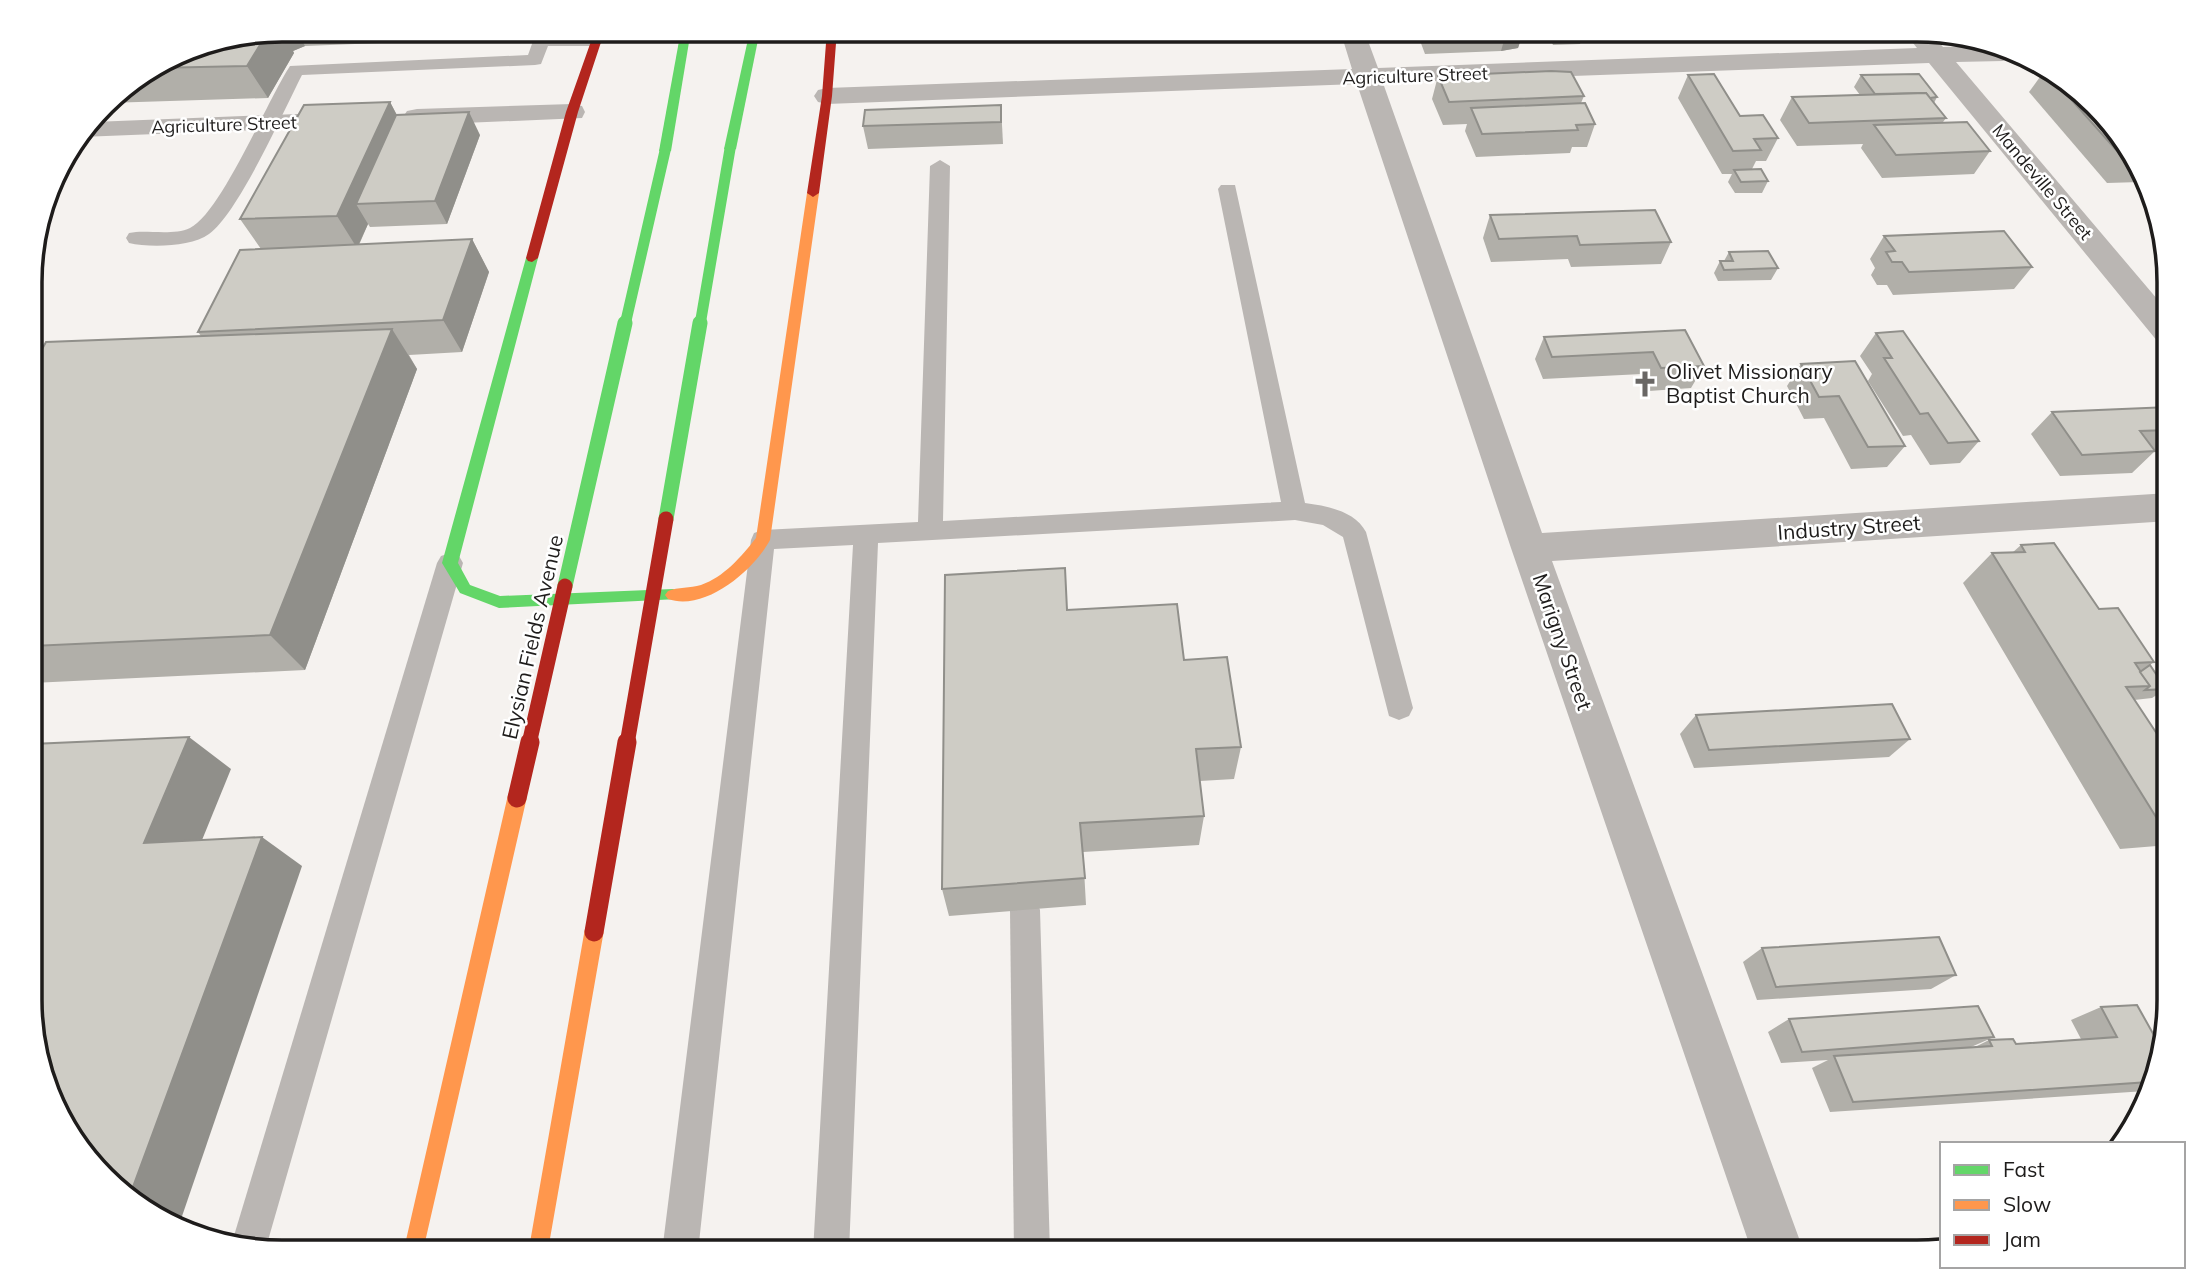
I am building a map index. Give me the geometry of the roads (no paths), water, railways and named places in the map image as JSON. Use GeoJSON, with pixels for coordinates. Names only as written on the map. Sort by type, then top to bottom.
{"type":"FeatureCollection","features":[{"type":"Feature","properties":{"kind":"main road"},"geometry":{"type":"LineString","coordinates":[[595,43],[572,111],[450,563],[465,589],[499,603],[694,594],[737,573],[763,540],[827,96],[831,43]]}},
{"type":"Feature","properties":{"kind":"main road","name":"Elysian Fields Avenue"},"geometry":{"type":"LineString","coordinates":[[416,1240],[666,151],[684,43]]}},
{"type":"Feature","properties":{"kind":"main road"},"geometry":{"type":"LineString","coordinates":[[540,1240],[730,149],[752,43]]}},
{"type":"Feature","properties":{"kind":"street","name":"Marigny Street"},"geometry":{"type":"LineString","coordinates":[[1356,42],[1529,548],[1773,1239]]}},
{"type":"Feature","properties":{"kind":"street","name":"Mandeville Street"},"geometry":{"type":"LineString","coordinates":[[1926,43],[2156,318]]}},
{"type":"Feature","properties":{"kind":"street","name":"Agriculture Street"},"geometry":{"type":"LineString","coordinates":[[827,96],[1989,53]]}},
{"type":"Feature","properties":{"kind":"street","name":"Agriculture Street"},"geometry":{"type":"LineString","coordinates":[[97,130],[572,111]]}},
{"type":"Feature","properties":{"kind":"street","name":"Industry Street"},"geometry":{"type":"LineString","coordinates":[[1529,548],[2156,508]]}},
{"type":"Feature","properties":{"kind":"lane"},"geometry":{"type":"LineString","coordinates":[[136,238],[188,236],[203,230],[225,203],[296,70],[535,60],[540,43]]}},
{"type":"Feature","properties":{"kind":"lane"},"geometry":{"type":"LineString","coordinates":[[930,531],[940,166]]}},
{"type":"Feature","properties":{"kind":"lane"},"geometry":{"type":"LineString","coordinates":[[1228,189],[1295,511]]}},
{"type":"Feature","properties":{"kind":"lane"},"geometry":{"type":"LineString","coordinates":[[681,1240],[763,540],[1295,511],[1329,516],[1354,533],[1399,709]]}},
{"type":"Feature","properties":{"kind":"lane"},"geometry":{"type":"LineString","coordinates":[[832,1240],[866,535]]}},
{"type":"Feature","properties":{"kind":"lane"},"geometry":{"type":"LineString","coordinates":[[251,1238],[450,563]]}},
{"type":"Feature","properties":{"kind":"lane"},"geometry":{"type":"LineString","coordinates":[[1025,910],[1032,1240]]}},
{"type":"Feature","properties":{"kind":"place","name":"Olivet Missionary Baptist Church"},"geometry":{"type":"Point","coordinates":[1645,384]}}]}
